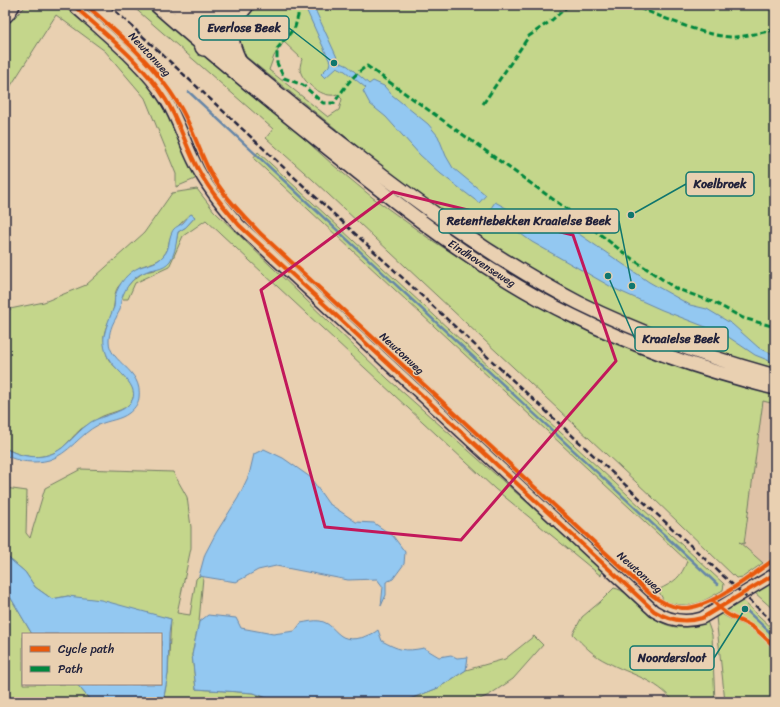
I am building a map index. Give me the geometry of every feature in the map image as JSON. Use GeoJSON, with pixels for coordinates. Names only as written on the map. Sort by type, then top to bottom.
{"type":"FeatureCollection","features":[{"type":"Feature","properties":{"kind":"highway"},"geometry":{"type":"LineString","coordinates":[[5,14],[11,5]]}},
{"type":"Feature","properties":{"kind":"highway"},"geometry":{"type":"LineString","coordinates":[[177,5],[191,12],[203,14],[230,10],[245,5]]}},
{"type":"Feature","properties":{"kind":"highway"},"geometry":{"type":"LineString","coordinates":[[209,41],[226,12],[230,10]]}},
{"type":"Feature","properties":{"kind":"highway"},"geometry":{"type":"LineString","coordinates":[[230,10],[231,46],[237,60]]}},
{"type":"Feature","properties":{"kind":"main road","name":"Eindhovenseweg"},"geometry":{"type":"LineString","coordinates":[[156,5],[237,60],[313,122],[412,198],[474,241],[521,271],[579,303],[643,332],[696,352],[775,376]]}},
{"type":"Feature","properties":{"kind":"main road","name":"Eindhovenseweg"},"geometry":{"type":"LineString","coordinates":[[177,5],[209,41],[287,116],[386,195],[466,253],[514,284],[573,316],[638,345],[716,372],[775,388]]}},
{"type":"Feature","properties":{"kind":"street","name":"Newtonweg"},"geometry":{"type":"LineString","coordinates":[[73,5],[119,46],[151,80],[166,100],[201,174],[218,200],[239,226],[654,611],[663,617],[681,621],[692,621],[702,618],[775,574]]}},
{"type":"Feature","properties":{"kind":"highlighted area"},"geometry":{"type":"Polygon","coordinates":[[[393,192],[573,235],[616,361],[461,540],[325,527],[261,290],[393,192]]]}},
{"type":"Feature","properties":{"kind":"shaded area"},"geometry":{"type":"Polygon","coordinates":[[[762,399],[775,402],[775,577],[737,544],[762,399]]]}},
{"type":"Feature","properties":{"kind":"green space"},"geometry":{"type":"Polygon","coordinates":[[[27,5],[66,5],[124,58],[146,82],[161,104],[196,176],[195,179],[176,187],[176,174],[145,98],[105,51],[56,15],[5,95],[5,30],[9,23],[27,5]]]}},
{"type":"Feature","properties":{"kind":"green space"},"geometry":{"type":"Polygon","coordinates":[[[131,5],[147,5],[163,20],[257,96],[332,164],[372,197],[427,237],[477,269],[572,324],[619,344],[666,363],[708,377],[775,394],[775,404],[763,401],[744,544],[739,542],[763,563],[743,577],[736,578],[652,497],[313,180],[266,138],[273,129],[131,5]]]}},
{"type":"Feature","properties":{"kind":"green space"},"geometry":{"type":"Polygon","coordinates":[[[254,5],[775,5],[775,318],[773,318],[771,331],[775,333],[775,355],[768,352],[767,360],[775,363],[775,372],[685,345],[581,300],[523,267],[393,178],[366,153],[244,55],[237,45],[238,25],[254,5]],[[284,42],[274,56],[269,70],[328,117],[339,110],[342,99],[337,94],[332,95],[320,92],[309,84],[301,74],[300,68],[302,59],[284,42]]]}},
{"type":"Feature","properties":{"kind":"green space"},"geometry":{"type":"Polygon","coordinates":[[[258,152],[724,584],[723,590],[702,602],[695,604],[682,605],[664,601],[658,590],[679,576],[687,561],[253,158],[258,152]]]}},
{"type":"Feature","properties":{"kind":"green space"},"geometry":{"type":"Polygon","coordinates":[[[197,189],[214,211],[388,379],[602,569],[601,576],[495,489],[206,220],[183,236],[169,267],[135,283],[128,299],[121,299],[125,289],[133,280],[144,272],[155,270],[174,252],[178,232],[186,227],[195,217],[191,214],[173,232],[167,250],[162,258],[138,268],[118,287],[116,292],[113,309],[104,336],[105,345],[109,360],[131,385],[134,396],[131,402],[124,408],[103,416],[78,431],[62,448],[48,455],[34,457],[26,456],[5,448],[5,310],[44,302],[86,285],[144,233],[172,193],[197,189]]]}},
{"type":"Feature","properties":{"kind":"green space"},"geometry":{"type":"Polygon","coordinates":[[[81,469],[173,472],[187,497],[191,527],[191,548],[177,613],[190,615],[196,579],[199,576],[203,577],[199,622],[192,655],[196,689],[254,693],[277,702],[163,702],[168,674],[171,619],[68,596],[52,599],[35,587],[25,572],[5,555],[5,488],[27,491],[26,533],[30,538],[45,488],[81,469]]]}},
{"type":"Feature","properties":{"kind":"green space"},"geometry":{"type":"Polygon","coordinates":[[[772,581],[775,584],[775,611],[754,592],[772,581]]]}},
{"type":"Feature","properties":{"kind":"green space"},"geometry":{"type":"Polygon","coordinates":[[[5,588],[31,633],[22,633],[22,685],[78,685],[90,700],[97,702],[5,702],[5,588]]]}},
{"type":"Feature","properties":{"kind":"green space"},"geometry":{"type":"Polygon","coordinates":[[[614,588],[621,590],[653,617],[669,626],[686,627],[707,621],[712,635],[715,702],[674,702],[667,694],[643,678],[602,660],[573,634],[582,617],[614,588]]]}},
{"type":"Feature","properties":{"kind":"green space"},"geometry":{"type":"Polygon","coordinates":[[[742,600],[775,631],[775,644],[754,625],[726,610],[742,600]]]}},
{"type":"Feature","properties":{"kind":"green space"},"geometry":{"type":"Polygon","coordinates":[[[720,613],[750,628],[775,651],[775,702],[725,702],[716,617],[720,613]]]}},
{"type":"Feature","properties":{"kind":"green space"},"geometry":{"type":"Polygon","coordinates":[[[534,636],[543,645],[513,679],[489,695],[473,702],[402,702],[438,688],[466,670],[505,659],[534,636]]]}},
{"type":"Feature","properties":{"kind":"water"},"geometry":{"type":"Polygon","coordinates":[[[306,5],[313,5],[339,62],[348,66],[369,84],[373,81],[384,86],[392,95],[428,124],[438,136],[446,156],[453,168],[486,195],[479,203],[441,174],[420,155],[386,117],[370,104],[363,91],[366,88],[345,71],[337,67],[325,78],[321,74],[329,66],[330,62],[306,9],[306,5]]]}},
{"type":"Feature","properties":{"kind":"water"},"geometry":{"type":"Polygon","coordinates":[[[495,202],[519,215],[561,226],[576,232],[649,282],[690,305],[707,309],[732,324],[759,348],[775,355],[775,363],[755,355],[724,334],[662,310],[615,289],[532,242],[489,211],[495,202]]]}},
{"type":"Feature","properties":{"kind":"water"},"geometry":{"type":"Polygon","coordinates":[[[191,214],[195,217],[186,227],[178,232],[175,251],[170,261],[164,266],[146,271],[139,275],[127,287],[121,299],[120,310],[111,329],[109,341],[110,349],[131,373],[139,388],[139,398],[134,408],[122,417],[98,425],[86,433],[69,449],[49,460],[27,462],[5,455],[5,448],[26,456],[34,457],[48,455],[62,448],[91,422],[128,406],[133,396],[133,390],[109,359],[104,345],[104,336],[114,307],[115,296],[122,282],[128,275],[140,267],[156,262],[162,258],[166,253],[173,230],[183,223],[191,214]]]}},
{"type":"Feature","properties":{"kind":"water"},"geometry":{"type":"Polygon","coordinates":[[[264,449],[283,458],[310,477],[328,503],[356,522],[374,523],[393,536],[405,552],[404,564],[393,579],[386,582],[386,595],[381,606],[383,587],[377,579],[348,580],[276,566],[258,570],[236,582],[199,576],[205,554],[238,498],[249,475],[254,454],[264,449]]]}},
{"type":"Feature","properties":{"kind":"water"},"geometry":{"type":"Polygon","coordinates":[[[5,555],[25,572],[35,587],[52,599],[68,596],[101,600],[171,619],[168,674],[163,702],[97,702],[90,700],[78,685],[162,685],[162,633],[31,633],[5,588],[5,555]]]}},
{"type":"Feature","properties":{"kind":"water"},"geometry":{"type":"Polygon","coordinates":[[[208,615],[236,618],[241,628],[273,634],[295,631],[301,623],[315,621],[324,622],[343,637],[352,639],[362,638],[378,630],[382,641],[397,648],[411,650],[424,648],[439,657],[451,655],[457,658],[468,657],[466,670],[438,688],[402,702],[277,702],[254,693],[196,689],[192,655],[199,622],[208,615]]]}},
{"type":"Feature","properties":{"kind":"waterway"},"geometry":{"type":"LineString","coordinates":[[189,92],[718,585]]}},
{"type":"Feature","properties":{"kind":"waterway"},"geometry":{"type":"LineString","coordinates":[[745,609],[775,637]]}},
{"type":"Feature","properties":{"kind":"railway"},"geometry":{"type":"LineString","coordinates":[[109,5],[775,624]]}},
{"type":"Feature","properties":{"kind":"marked path"},"geometry":{"type":"LineString","coordinates":[[298,5],[298,16],[295,27],[277,49],[277,63],[284,78],[303,85],[323,103],[334,103],[352,78],[367,66],[575,215],[628,256],[675,288],[715,303],[743,318],[775,327]]}},
{"type":"Feature","properties":{"kind":"marked path"},"geometry":{"type":"LineString","coordinates":[[483,104],[529,36],[552,20],[569,5]]}},
{"type":"Feature","properties":{"kind":"marked path"},"geometry":{"type":"LineString","coordinates":[[631,5],[711,34],[735,37],[775,30]]}},
{"type":"Feature","properties":{"kind":"cycle path"},"geometry":{"type":"LineString","coordinates":[[73,5],[123,50],[147,74],[157,87],[174,115],[198,170],[220,202],[239,225],[654,611],[672,619],[684,621],[696,620],[702,618],[775,574]]}},
{"type":"Feature","properties":{"kind":"cycle path"},"geometry":{"type":"LineString","coordinates":[[86,5],[136,51],[170,90],[187,120],[213,177],[225,195],[261,234],[649,593],[668,605],[682,608],[693,607],[705,603],[730,590],[775,559]]}},
{"type":"Feature","properties":{"kind":"cycle path"},"geometry":{"type":"LineString","coordinates":[[715,603],[727,614],[749,625],[763,635],[775,647]]}},
{"type":"Feature","properties":{"kind":"place","name":"Everlose Beek"},"geometry":{"type":"Point","coordinates":[334,63]}},
{"type":"Feature","properties":{"kind":"place","name":"Koelbroek"},"geometry":{"type":"Point","coordinates":[631,215]}},
{"type":"Feature","properties":{"kind":"place","name":"Kraaielse Beek"},"geometry":{"type":"Point","coordinates":[608,276]}},
{"type":"Feature","properties":{"kind":"place","name":"Retentiebekken Kraaielse Beek"},"geometry":{"type":"Point","coordinates":[632,286]}},
{"type":"Feature","properties":{"kind":"place","name":"Noordersloot"},"geometry":{"type":"Point","coordinates":[745,609]}}]}
